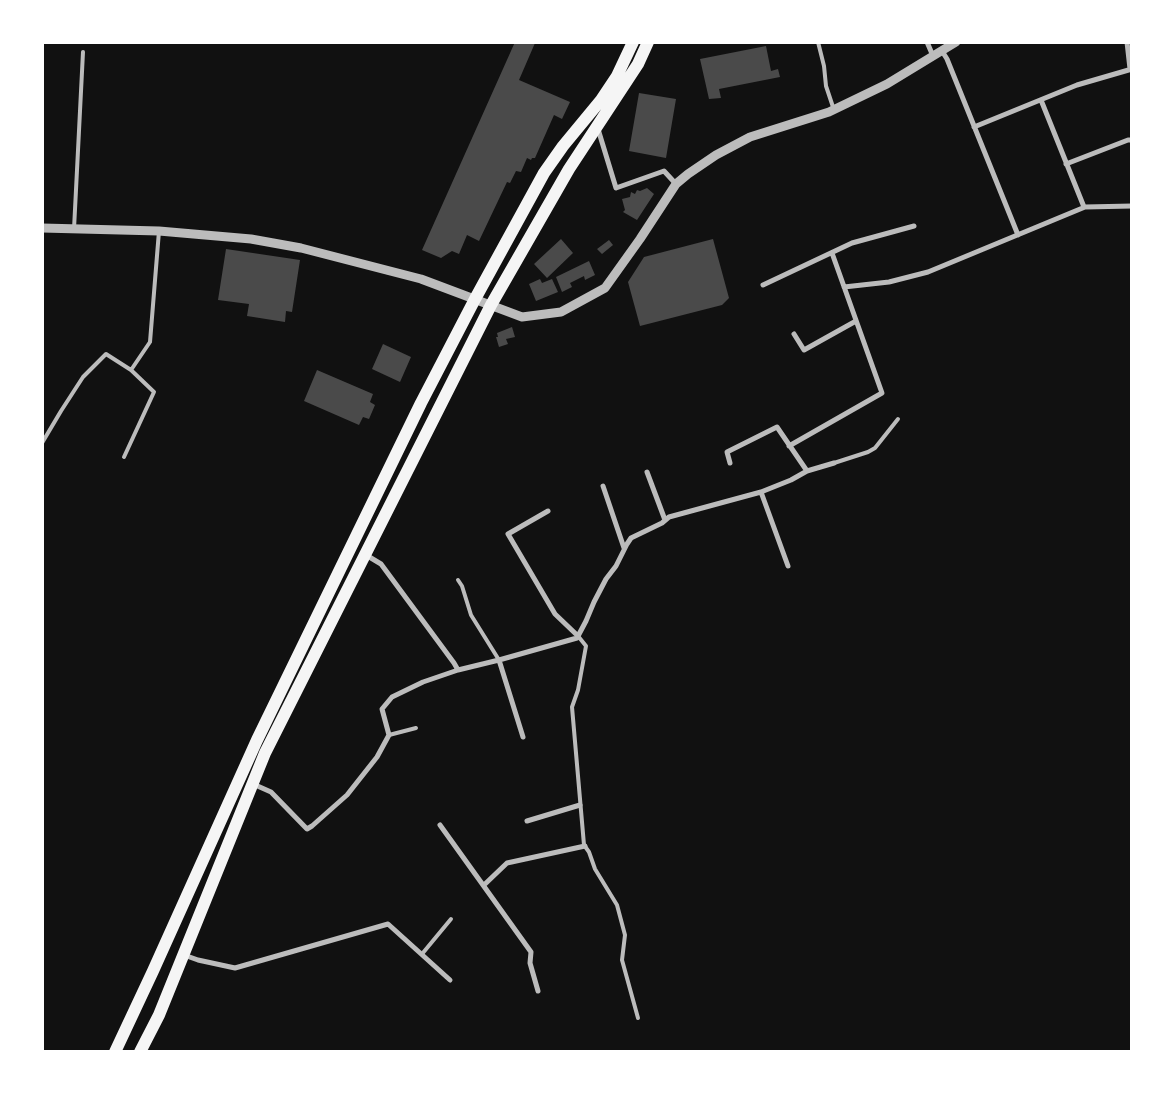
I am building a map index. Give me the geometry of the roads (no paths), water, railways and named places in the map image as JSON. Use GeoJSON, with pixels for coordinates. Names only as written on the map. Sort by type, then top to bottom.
{"type":"FeatureCollection","features":[{"type":"Feature","properties":{"kind":"highway"},"geometry":{"type":"LineString","coordinates":[[114,1052],[153,970],[256,740],[421,403],[544,173],[563,146],[601,100],[617,76],[633,42]]}},
{"type":"Feature","properties":{"kind":"highway"},"geometry":{"type":"LineString","coordinates":[[140,1052],[159,1015],[265,753],[491,305],[569,169],[638,64],[648,42]]}},
{"type":"Feature","properties":{"kind":"street"},"geometry":{"type":"LineString","coordinates":[[927,42],[933,56]]}},
{"type":"Feature","properties":{"kind":"street"},"geometry":{"type":"LineString","coordinates":[[42,228],[159,231],[252,239],[301,248],[421,279],[522,317],[561,312],[605,288],[676,184],[688,174],[716,155],[750,137],[834,110],[887,84],[956,42]]}},
{"type":"Feature","properties":{"kind":"street"},"geometry":{"type":"LineString","coordinates":[[974,127],[1076,86],[1131,70],[1127,42]]}},
{"type":"Feature","properties":{"kind":"street"},"geometry":{"type":"LineString","coordinates":[[942,51],[947,58],[1018,235]]}},
{"type":"Feature","properties":{"kind":"street"},"geometry":{"type":"LineString","coordinates":[[1041,100],[1084,207]]}},
{"type":"Feature","properties":{"kind":"street"},"geometry":{"type":"LineString","coordinates":[[597,126],[616,188],[664,171],[676,184]]}},
{"type":"Feature","properties":{"kind":"street"},"geometry":{"type":"LineString","coordinates":[[1066,164],[1132,140]]}},
{"type":"Feature","properties":{"kind":"street"},"geometry":{"type":"LineString","coordinates":[[844,287],[889,282],[928,272],[1084,207],[1132,206]]}},
{"type":"Feature","properties":{"kind":"street"},"geometry":{"type":"LineString","coordinates":[[763,285],[852,243],[914,226]]}},
{"type":"Feature","properties":{"kind":"street"},"geometry":{"type":"LineString","coordinates":[[789,446],[882,394],[832,253]]}},
{"type":"Feature","properties":{"kind":"street"},"geometry":{"type":"LineString","coordinates":[[794,334],[804,350],[856,321]]}},
{"type":"Feature","properties":{"kind":"street"},"geometry":{"type":"LineString","coordinates":[[730,462],[726,452],[777,427],[807,472]]}},
{"type":"Feature","properties":{"kind":"street"},"geometry":{"type":"LineString","coordinates":[[253,784],[271,792],[307,829],[347,795],[368,770],[389,735],[382,709],[392,697],[423,682],[458,670],[577,638],[606,579],[616,566],[631,538],[669,517],[762,492],[807,472],[834,463]]}},
{"type":"Feature","properties":{"kind":"street"},"geometry":{"type":"LineString","coordinates":[[647,472],[665,520]]}},
{"type":"Feature","properties":{"kind":"street"},"geometry":{"type":"LineString","coordinates":[[602,486],[624,548]]}},
{"type":"Feature","properties":{"kind":"street"},"geometry":{"type":"LineString","coordinates":[[762,492],[788,566]]}},
{"type":"Feature","properties":{"kind":"street"},"geometry":{"type":"LineString","coordinates":[[548,511],[508,534],[555,614],[578,636]]}},
{"type":"Feature","properties":{"kind":"street"},"geometry":{"type":"LineString","coordinates":[[365,555],[381,564],[458,670]]}},
{"type":"Feature","properties":{"kind":"street"},"geometry":{"type":"LineString","coordinates":[[499,660],[523,737]]}},
{"type":"Feature","properties":{"kind":"street"},"geometry":{"type":"LineString","coordinates":[[527,821],[580,805]]}},
{"type":"Feature","properties":{"kind":"street"},"geometry":{"type":"LineString","coordinates":[[440,825],[532,952],[530,963],[538,990]]}},
{"type":"Feature","properties":{"kind":"street"},"geometry":{"type":"LineString","coordinates":[[484,886],[508,863],[585,846]]}},
{"type":"Feature","properties":{"kind":"street"},"geometry":{"type":"LineString","coordinates":[[183,954],[198,960],[235,968],[388,924],[450,980]]}},
{"type":"Feature","properties":{"kind":"lane"},"geometry":{"type":"LineString","coordinates":[[818,42],[824,66],[826,86],[834,110]]}},
{"type":"Feature","properties":{"kind":"lane"},"geometry":{"type":"LineString","coordinates":[[74,229],[83,52]]}},
{"type":"Feature","properties":{"kind":"lane"},"geometry":{"type":"LineString","coordinates":[[130,370],[150,342],[159,231]]}},
{"type":"Feature","properties":{"kind":"lane"},"geometry":{"type":"LineString","coordinates":[[42,443],[83,377],[106,354],[130,370],[154,392],[124,457]]}},
{"type":"Feature","properties":{"kind":"lane"},"geometry":{"type":"LineString","coordinates":[[834,463],[875,448],[898,418]]}},
{"type":"Feature","properties":{"kind":"lane"},"geometry":{"type":"LineString","coordinates":[[458,580],[462,586],[470,615],[499,660]]}},
{"type":"Feature","properties":{"kind":"lane"},"geometry":{"type":"LineString","coordinates":[[578,636],[586,646],[578,690],[572,707],[585,846],[595,869],[617,905],[625,935],[622,960],[638,1018]]}},
{"type":"Feature","properties":{"kind":"lane"},"geometry":{"type":"LineString","coordinates":[[389,735],[416,728]]}},
{"type":"Feature","properties":{"kind":"lane"},"geometry":{"type":"LineString","coordinates":[[422,954],[451,919]]}}]}
